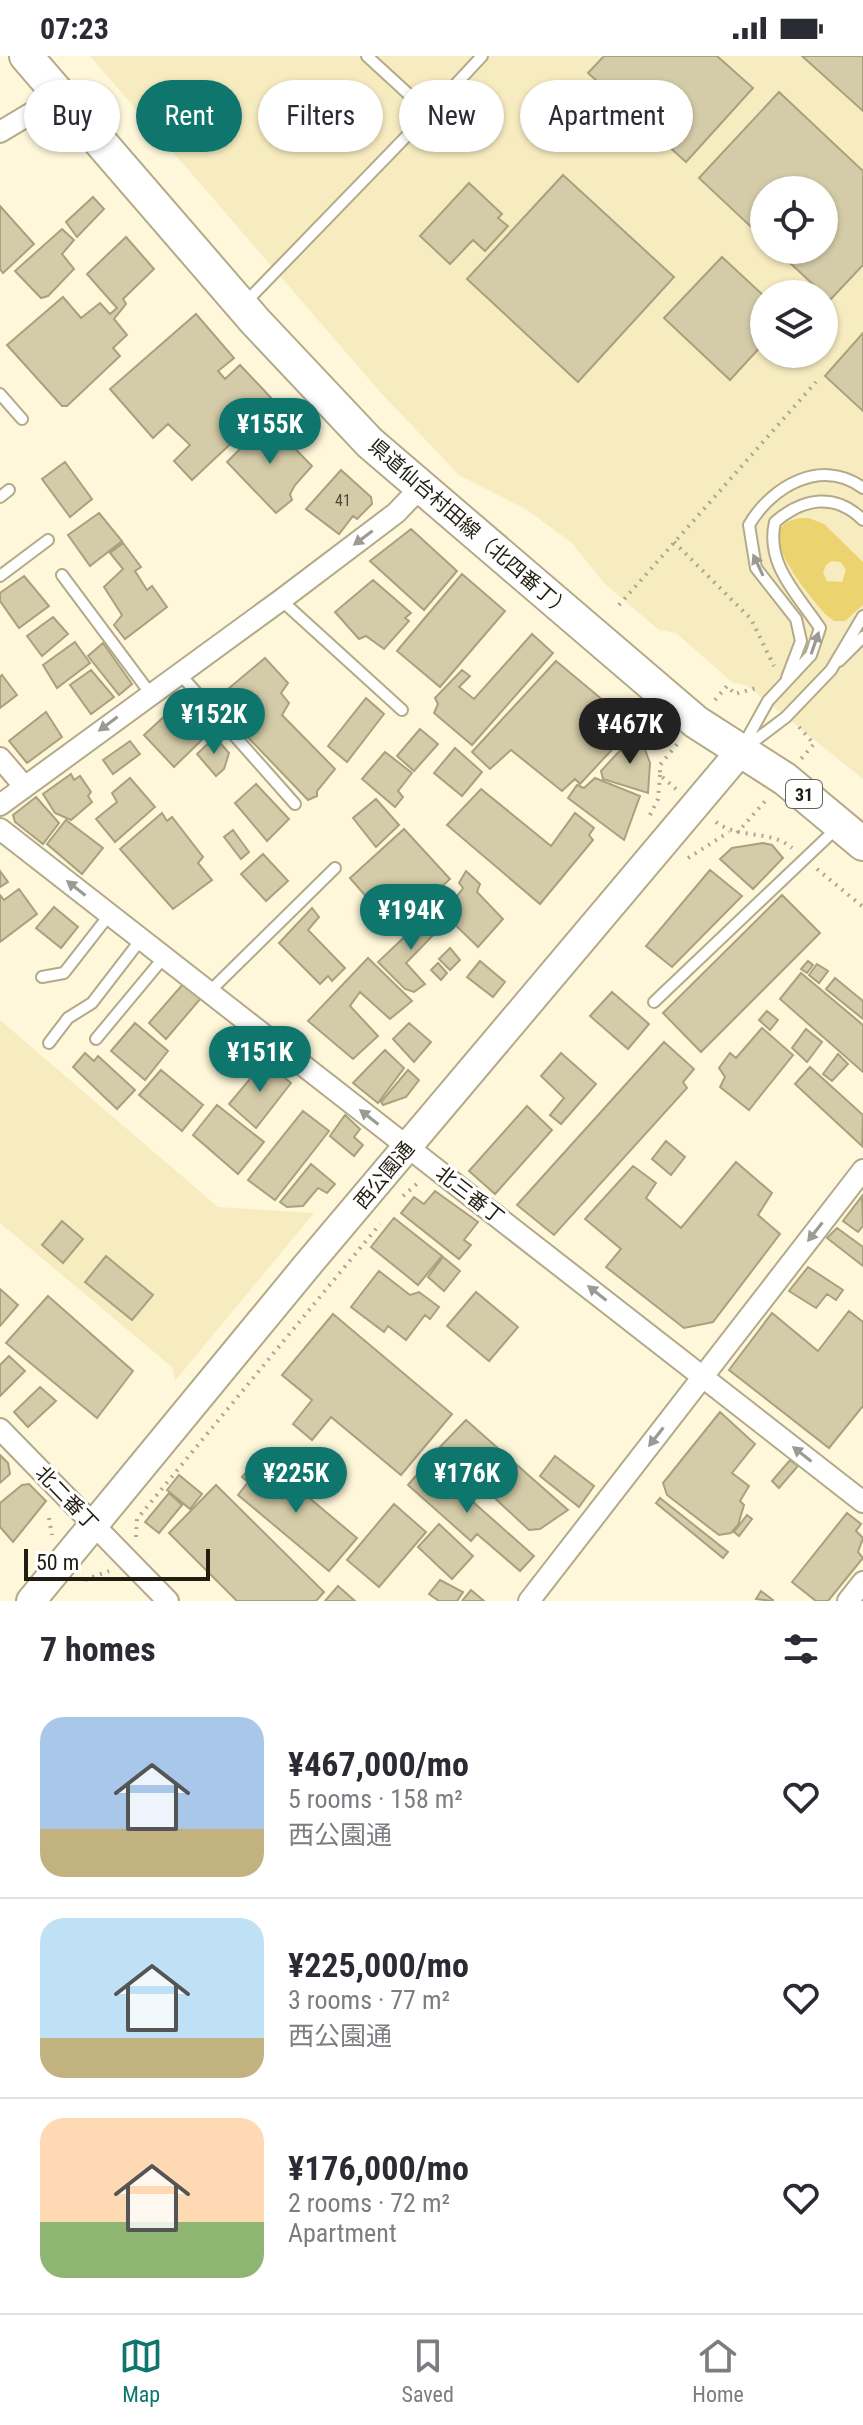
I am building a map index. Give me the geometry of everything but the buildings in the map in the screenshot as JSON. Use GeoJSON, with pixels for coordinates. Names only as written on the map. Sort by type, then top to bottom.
{"type":"FeatureCollection","features":[{"type":"Feature","properties":{"kind":"main road","name":"県道仙台村田線（北四番丁）"},"geometry":{"type":"LineString","coordinates":[[26,56],[46,80]]}},
{"type":"Feature","properties":{"kind":"main road","name":"県道仙台村田線（北四番丁）"},"geometry":{"type":"LineString","coordinates":[[109,152],[330,404],[421,487],[696,722],[785,779],[852,834]]}},
{"type":"Feature","properties":{"kind":"street"},"geometry":{"type":"LineString","coordinates":[[0,132],[24,118]]}},
{"type":"Feature","properties":{"kind":"street"},"geometry":{"type":"LineString","coordinates":[[0,805],[281,600],[396,513],[421,487]]}},
{"type":"Feature","properties":{"kind":"street","name":"西公園通"},"geometry":{"type":"LineString","coordinates":[[31,1601],[740,752]]}},
{"type":"Feature","properties":{"kind":"street"},"geometry":{"type":"LineString","coordinates":[[0,758],[24,786]]}},
{"type":"Feature","properties":{"kind":"street","name":"北三番丁"},"geometry":{"type":"LineString","coordinates":[[0,829],[863,1502]]}},
{"type":"Feature","properties":{"kind":"street"},"geometry":{"type":"LineString","coordinates":[[529,1601],[863,1170]]}},
{"type":"Feature","properties":{"kind":"street","name":"北二番丁"},"geometry":{"type":"LineString","coordinates":[[0,1429],[168,1601]]}},
{"type":"Feature","properties":{"kind":"street"},"geometry":{"type":"LineString","coordinates":[[848,1601],[863,1582]]}},
{"type":"Feature","properties":{"kind":"lane"},"geometry":{"type":"LineString","coordinates":[[367,56],[399,85]]}},
{"type":"Feature","properties":{"kind":"lane"},"geometry":{"type":"LineString","coordinates":[[460,80],[482,56]]}},
{"type":"Feature","properties":{"kind":"lane"},"geometry":{"type":"LineString","coordinates":[[242,306],[399,144]]}},
{"type":"Feature","properties":{"kind":"lane"},"geometry":{"type":"LineString","coordinates":[[0,394],[22,419]]}},
{"type":"Feature","properties":{"kind":"lane"},"geometry":{"type":"LineString","coordinates":[[785,683],[801,641],[796,619],[756,568],[749,525],[760,506],[797,480],[839,477],[863,488]]}},
{"type":"Feature","properties":{"kind":"lane"},"geometry":{"type":"LineString","coordinates":[[740,752],[768,701],[811,655],[820,628],[779,569],[770,542],[775,522],[802,503],[827,500],[850,507],[863,520]]}},
{"type":"Feature","properties":{"kind":"lane"},"geometry":{"type":"LineString","coordinates":[[0,576],[48,540]]}},
{"type":"Feature","properties":{"kind":"lane"},"geometry":{"type":"LineString","coordinates":[[62,575],[150,693]]}},
{"type":"Feature","properties":{"kind":"lane"},"geometry":{"type":"LineString","coordinates":[[281,600],[402,710]]}},
{"type":"Feature","properties":{"kind":"lane"},"geometry":{"type":"LineString","coordinates":[[831,670],[863,616]]}},
{"type":"Feature","properties":{"kind":"lane"},"geometry":{"type":"LineString","coordinates":[[740,752],[786,717],[863,637]]}},
{"type":"Feature","properties":{"kind":"lane"},"geometry":{"type":"LineString","coordinates":[[179,673],[295,804]]}},
{"type":"Feature","properties":{"kind":"lane"},"geometry":{"type":"LineString","coordinates":[[654,1002],[852,834]]}},
{"type":"Feature","properties":{"kind":"lane"},"geometry":{"type":"LineString","coordinates":[[210,991],[335,868]]}},
{"type":"Feature","properties":{"kind":"lane"},"geometry":{"type":"LineString","coordinates":[[42,977],[64,973],[110,914]]}},
{"type":"Feature","properties":{"kind":"lane"},"geometry":{"type":"LineString","coordinates":[[49,1043],[68,1018],[92,1003],[142,938]]}},
{"type":"Feature","properties":{"kind":"lane"},"geometry":{"type":"LineString","coordinates":[[96,1039],[165,956]]}},
{"type":"Feature","properties":{"kind":"path"},"geometry":{"type":"LineString","coordinates":[[619,605],[816,382]]}},
{"type":"Feature","properties":{"kind":"path"},"geometry":{"type":"LineString","coordinates":[[674,542],[751,619],[774,667]]}},
{"type":"Feature","properties":{"kind":"path"},"geometry":{"type":"LineString","coordinates":[[727,686],[735,694],[754,689],[764,678]]}},
{"type":"Feature","properties":{"kind":"path"},"geometry":{"type":"LineString","coordinates":[[394,1207],[412,1191]]}},
{"type":"Feature","properties":{"kind":"path"},"geometry":{"type":"LineString","coordinates":[[77,1590],[86,1579],[106,1574],[136,1542],[137,1519],[384,1219]]}},
{"type":"Feature","properties":{"kind":"shaded area"},"geometry":{"type":"Polygon","coordinates":[[[90,56],[863,56],[863,779],[746,685],[733,683],[676,633],[659,630],[604,583],[572,543],[527,510],[459,475],[381,393],[173,152],[242,152],[242,80],[136,80],[136,109],[120,91],[120,80],[111,80],[90,56]]]}},
{"type":"Feature","properties":{"kind":"shaded area"},"geometry":{"type":"Polygon","coordinates":[[[809,518],[824,524],[863,562],[863,605],[845,621],[834,621],[825,614],[785,558],[780,530],[789,521],[809,518]],[[832,561],[826,565],[823,573],[827,581],[842,582],[846,570],[841,562],[832,561]]]}},
{"type":"Feature","properties":{"kind":"shaded area"},"geometry":{"type":"Polygon","coordinates":[[[0,1020],[218,1207],[314,1213],[175,1381],[172,1367],[0,1223],[0,1020]]]}}]}
